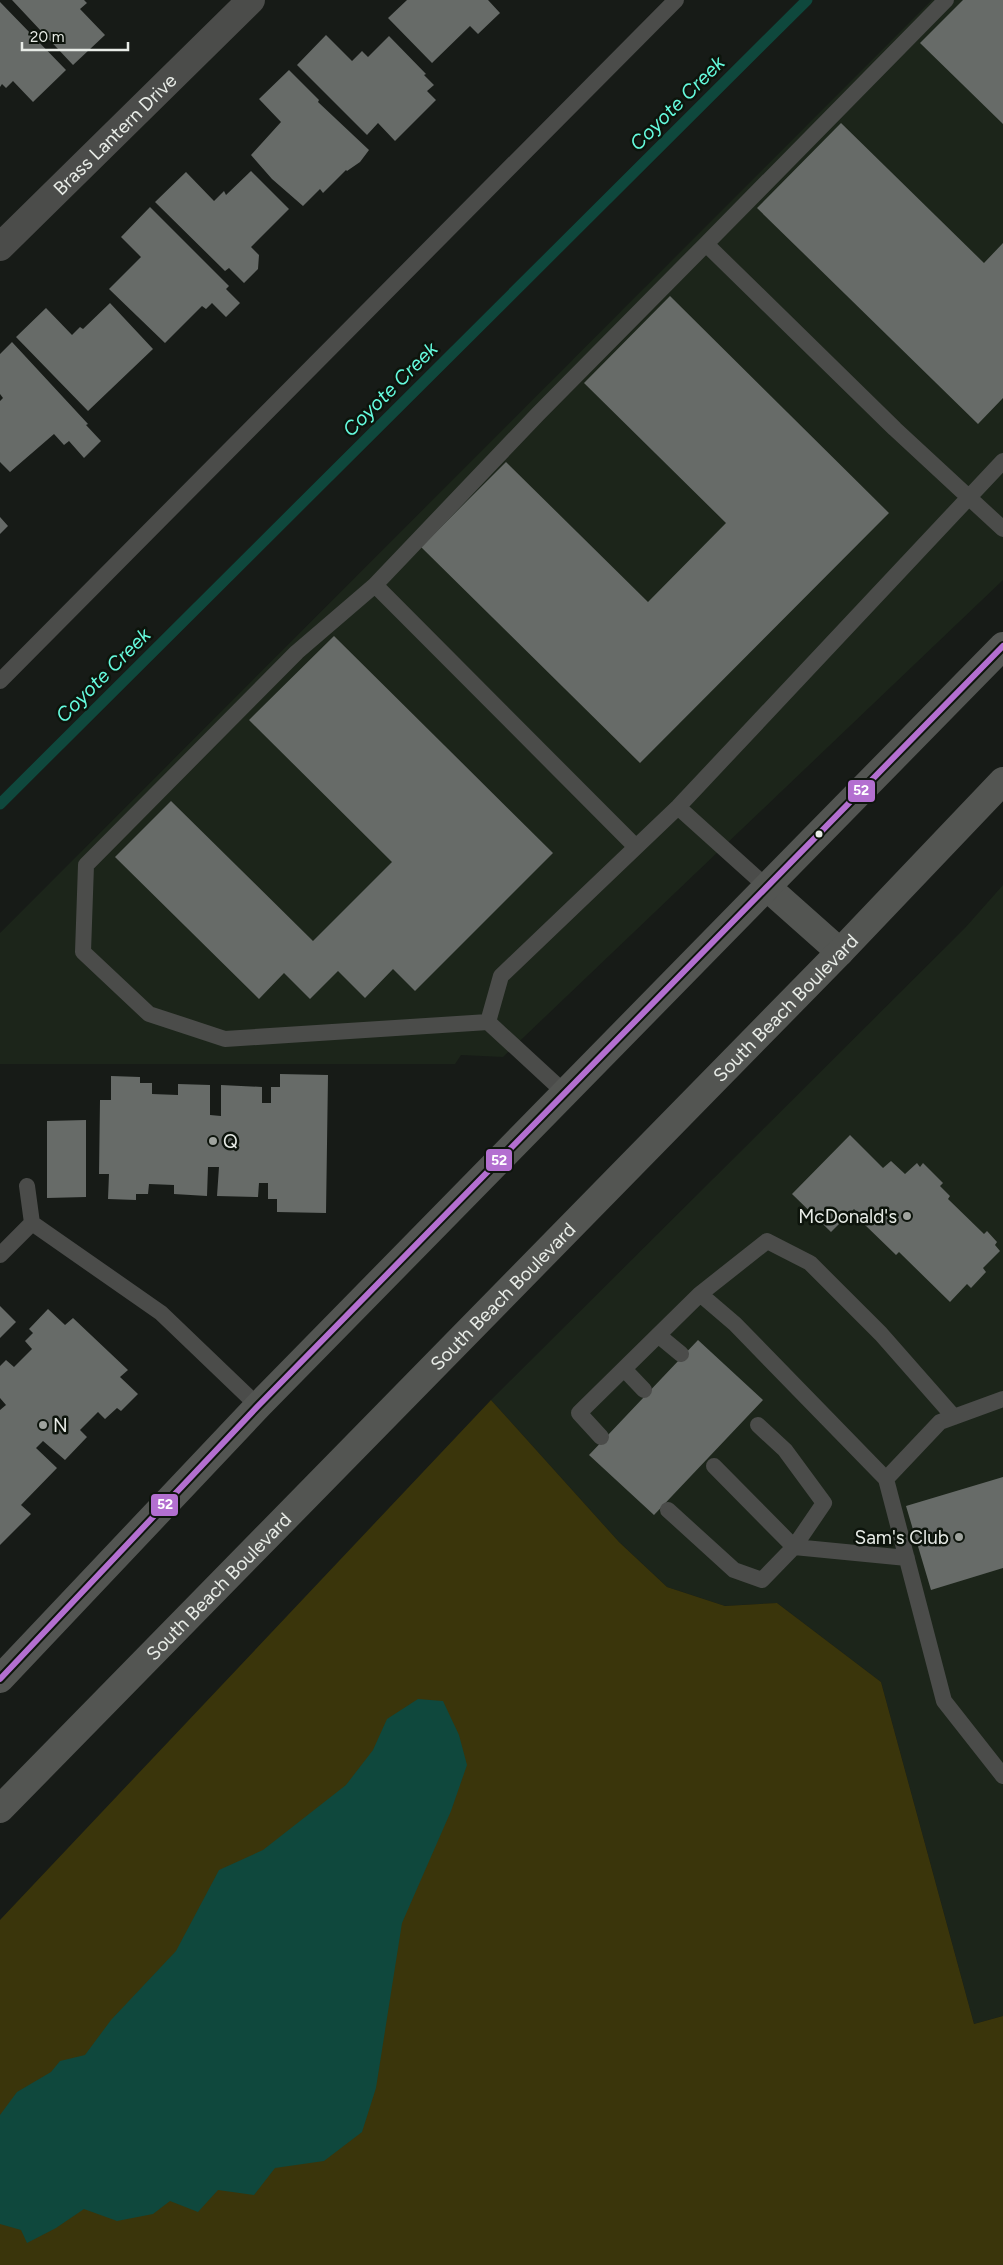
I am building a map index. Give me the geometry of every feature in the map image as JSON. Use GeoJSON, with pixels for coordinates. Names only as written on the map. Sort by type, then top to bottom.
{"type":"FeatureCollection","features":[{"type":"Feature","properties":{"kind":"main road"},"geometry":{"type":"LineString","coordinates":[[0,1679],[258,1406],[768,888],[1003,646]]}},
{"type":"Feature","properties":{"kind":"main road","name":"South Beach Boulevard"},"geometry":{"type":"LineString","coordinates":[[0,1810],[840,952],[1003,781]]}},
{"type":"Feature","properties":{"kind":"main road"},"geometry":{"type":"LineString","coordinates":[[768,888],[840,952]]}},
{"type":"Feature","properties":{"kind":"street","name":"Brass Lantern Drive"},"geometry":{"type":"LineString","coordinates":[[0,246],[251,0]]}},
{"type":"Feature","properties":{"kind":"lane"},"geometry":{"type":"LineString","coordinates":[[0,681],[676,0]]}},
{"type":"Feature","properties":{"kind":"lane"},"geometry":{"type":"LineString","coordinates":[[565,1093],[488,1022],[224,1039],[150,1014],[83,952],[86,865],[297,652],[375,585],[538,414],[946,0]]}},
{"type":"Feature","properties":{"kind":"lane"},"geometry":{"type":"LineString","coordinates":[[706,244],[1003,529]]}},
{"type":"Feature","properties":{"kind":"lane"},"geometry":{"type":"LineString","coordinates":[[488,1022],[501,976],[678,807],[1003,461]]}},
{"type":"Feature","properties":{"kind":"lane"},"geometry":{"type":"LineString","coordinates":[[375,585],[636,847]]}},
{"type":"Feature","properties":{"kind":"lane"},"geometry":{"type":"LineString","coordinates":[[678,807],[768,888]]}},
{"type":"Feature","properties":{"kind":"lane"},"geometry":{"type":"LineString","coordinates":[[27,1186],[32,1223],[161,1313],[258,1406]]}},
{"type":"Feature","properties":{"kind":"lane"},"geometry":{"type":"LineString","coordinates":[[0,1255],[32,1223]]}},
{"type":"Feature","properties":{"kind":"lane"},"geometry":{"type":"LineString","coordinates":[[601,1436],[579,1413],[700,1294],[767,1241],[810,1263],[881,1334],[954,1417]]}},
{"type":"Feature","properties":{"kind":"lane"},"geometry":{"type":"LineString","coordinates":[[700,1294],[735,1324],[886,1478],[944,1701],[1003,1776]]}},
{"type":"Feature","properties":{"kind":"lane"},"geometry":{"type":"LineString","coordinates":[[658,1335],[681,1354]]}},
{"type":"Feature","properties":{"kind":"lane"},"geometry":{"type":"LineString","coordinates":[[624,1369],[644,1390]]}},
{"type":"Feature","properties":{"kind":"lane"},"geometry":{"type":"LineString","coordinates":[[886,1478],[940,1422],[1003,1400]]}},
{"type":"Feature","properties":{"kind":"lane"},"geometry":{"type":"LineString","coordinates":[[668,1510],[734,1570],[762,1580],[794,1547],[824,1503],[785,1450],[758,1425]]}},
{"type":"Feature","properties":{"kind":"lane"},"geometry":{"type":"LineString","coordinates":[[714,1466],[794,1547],[907,1558]]}},
{"type":"Feature","properties":{"kind":"shaded area"},"geometry":{"type":"Polygon","coordinates":[[[932,0],[1003,0],[1003,580],[503,1057],[461,1055],[455,1064],[0,1064],[0,933],[932,0]]]}},
{"type":"Feature","properties":{"kind":"shaded area"},"geometry":{"type":"Polygon","coordinates":[[[1003,885],[1003,2016],[974,2024],[881,1682],[777,1603],[725,1606],[667,1587],[619,1542],[491,1400],[965,928],[1003,885]]]}},
{"type":"Feature","properties":{"kind":"shaded area"},"geometry":{"type":"Polygon","coordinates":[[[491,1400],[619,1542],[667,1587],[725,1606],[777,1603],[881,1682],[974,2024],[1003,2016],[1003,2265],[0,2265],[0,1920],[491,1400]]]}},
{"type":"Feature","properties":{"kind":"shaded area"},"geometry":{"type":"Polygon","coordinates":[[[418,1699],[443,1701],[459,1735],[467,1765],[451,1811],[402,1923],[376,2088],[362,2132],[324,2161],[275,2168],[254,2195],[218,2190],[198,2212],[170,2201],[153,2214],[117,2221],[84,2209],[56,2228],[27,2243],[21,2230],[0,2224],[0,2115],[17,2092],[51,2072],[60,2061],[85,2055],[111,2020],[176,1951],[219,1870],[263,1850],[346,1785],[373,1750],[387,1719],[418,1699]]]}},
{"type":"Feature","properties":{"kind":"building"},"geometry":{"type":"Polygon","coordinates":[[[12,0],[84,0],[87,3],[80,9],[105,35],[73,65],[12,0]]]}},
{"type":"Feature","properties":{"kind":"building"},"geometry":{"type":"Polygon","coordinates":[[[407,0],[488,0],[500,13],[478,34],[470,26],[432,63],[388,18],[407,0]]]}},
{"type":"Feature","properties":{"kind":"building"},"geometry":{"type":"Polygon","coordinates":[[[963,0],[1003,0],[1003,124],[920,43],[963,0]]]}},
{"type":"Feature","properties":{"kind":"building"},"geometry":{"type":"Polygon","coordinates":[[[0,2],[66,70],[33,102],[13,81],[6,88],[2,84],[0,87],[0,2]]]}},
{"type":"Feature","properties":{"kind":"building"},"geometry":{"type":"Polygon","coordinates":[[[326,35],[352,61],[362,51],[368,57],[389,36],[426,74],[424,75],[434,85],[427,91],[436,100],[395,141],[378,123],[367,135],[297,65],[326,35]]]}},
{"type":"Feature","properties":{"kind":"building"},"geometry":{"type":"Polygon","coordinates":[[[289,70],[319,100],[318,102],[369,150],[360,162],[346,170],[323,193],[320,189],[303,206],[272,179],[251,155],[281,122],[259,99],[289,70]]]}},
{"type":"Feature","properties":{"kind":"building"},"geometry":{"type":"Polygon","coordinates":[[[841,123],[984,263],[1003,243],[1003,398],[978,424],[757,208],[841,123]]]}},
{"type":"Feature","properties":{"kind":"building"},"geometry":{"type":"Polygon","coordinates":[[[251,171],[289,209],[251,247],[259,255],[258,269],[244,283],[229,268],[225,271],[155,202],[186,172],[214,201],[224,191],[226,195],[251,171]]]}},
{"type":"Feature","properties":{"kind":"building"},"geometry":{"type":"Polygon","coordinates":[[[150,207],[229,286],[226,289],[240,303],[226,317],[212,303],[206,309],[202,306],[165,343],[109,289],[141,257],[121,237],[150,207]]]}},
{"type":"Feature","properties":{"kind":"building"},"geometry":{"type":"Polygon","coordinates":[[[670,296],[889,513],[640,763],[421,547],[506,462],[648,602],[726,523],[584,383],[670,296]]]}},
{"type":"Feature","properties":{"kind":"building"},"geometry":{"type":"Polygon","coordinates":[[[110,303],[153,349],[88,411],[16,337],[46,308],[72,335],[80,327],[83,329],[110,303]]]}},
{"type":"Feature","properties":{"kind":"building"},"geometry":{"type":"Polygon","coordinates":[[[12,342],[88,424],[86,425],[101,441],[84,458],[69,441],[64,445],[54,434],[10,472],[0,462],[0,401],[3,398],[0,394],[0,354],[12,342]]]}},
{"type":"Feature","properties":{"kind":"building"},"geometry":{"type":"Polygon","coordinates":[[[0,517],[8,526],[0,534],[0,517]]]}},
{"type":"Feature","properties":{"kind":"building"},"geometry":{"type":"Polygon","coordinates":[[[334,636],[553,853],[415,991],[393,969],[365,998],[338,971],[310,999],[284,973],[259,999],[115,857],[171,801],[313,941],[392,862],[249,720],[334,636]]]}},
{"type":"Feature","properties":{"kind":"building","name":"Q"},"geometry":{"type":"Polygon","coordinates":[[[280,1074],[328,1075],[326,1213],[277,1212],[277,1199],[268,1199],[268,1183],[259,1183],[258,1197],[217,1196],[219,1167],[208,1167],[207,1196],[174,1194],[174,1185],[149,1184],[148,1194],[136,1194],[136,1200],[108,1199],[109,1174],[99,1174],[100,1100],[111,1100],[111,1076],[140,1077],[140,1083],[152,1083],[152,1094],[178,1095],[178,1084],[210,1085],[210,1115],[221,1116],[221,1085],[262,1087],[262,1103],[271,1103],[271,1087],[280,1087],[280,1074]]]}},
{"type":"Feature","properties":{"kind":"building"},"geometry":{"type":"Polygon","coordinates":[[[86,1120],[86,1197],[47,1198],[47,1121],[86,1120]]]}},
{"type":"Feature","properties":{"kind":"building"},"geometry":{"type":"Polygon","coordinates":[[[850,1135],[883,1168],[891,1161],[905,1174],[917,1163],[920,1167],[923,1163],[943,1183],[940,1186],[950,1196],[948,1199],[984,1234],[987,1231],[997,1242],[995,1245],[1000,1251],[983,1268],[986,1272],[971,1288],[967,1284],[950,1302],[899,1252],[896,1255],[862,1222],[865,1220],[854,1209],[831,1232],[792,1194],[850,1135]]]}},
{"type":"Feature","properties":{"kind":"building"},"geometry":{"type":"Polygon","coordinates":[[[0,1306],[16,1322],[0,1338],[0,1306]]]}},
{"type":"Feature","properties":{"kind":"building","name":"N"},"geometry":{"type":"Polygon","coordinates":[[[48,1309],[65,1325],[73,1318],[128,1370],[120,1377],[138,1394],[121,1411],[117,1408],[105,1419],[98,1412],[80,1430],[87,1437],[65,1460],[43,1441],[36,1448],[57,1468],[21,1505],[31,1514],[0,1545],[0,1410],[6,1405],[0,1398],[0,1366],[6,1360],[14,1367],[32,1349],[25,1341],[33,1333],[29,1329],[48,1309]]]}},
{"type":"Feature","properties":{"kind":"building"},"geometry":{"type":"Polygon","coordinates":[[[698,1340],[763,1400],[654,1515],[589,1455],[698,1340]]]}},
{"type":"Feature","properties":{"kind":"building","name":"Sam's Club"},"geometry":{"type":"Polygon","coordinates":[[[1003,1477],[1003,1568],[931,1590],[906,1506],[1003,1477]]]}},
{"type":"Feature","properties":{"kind":"waterway","name":"Coyote Creek"},"geometry":{"type":"LineString","coordinates":[[0,804],[807,0]]}},
{"type":"Feature","properties":{"kind":"transit line","name":"52"},"geometry":{"type":"LineString","coordinates":[[0,1679],[258,1406],[1003,646]]}},
{"type":"Feature","properties":{"kind":"place","name":"Q"},"geometry":{"type":"Point","coordinates":[213,1141]}},
{"type":"Feature","properties":{"kind":"place","name":"McDonald's"},"geometry":{"type":"Point","coordinates":[907,1216]}},
{"type":"Feature","properties":{"kind":"place","name":"N"},"geometry":{"type":"Point","coordinates":[43,1425]}},
{"type":"Feature","properties":{"kind":"place","name":"Sam's Club"},"geometry":{"type":"Point","coordinates":[959,1537]}}]}
